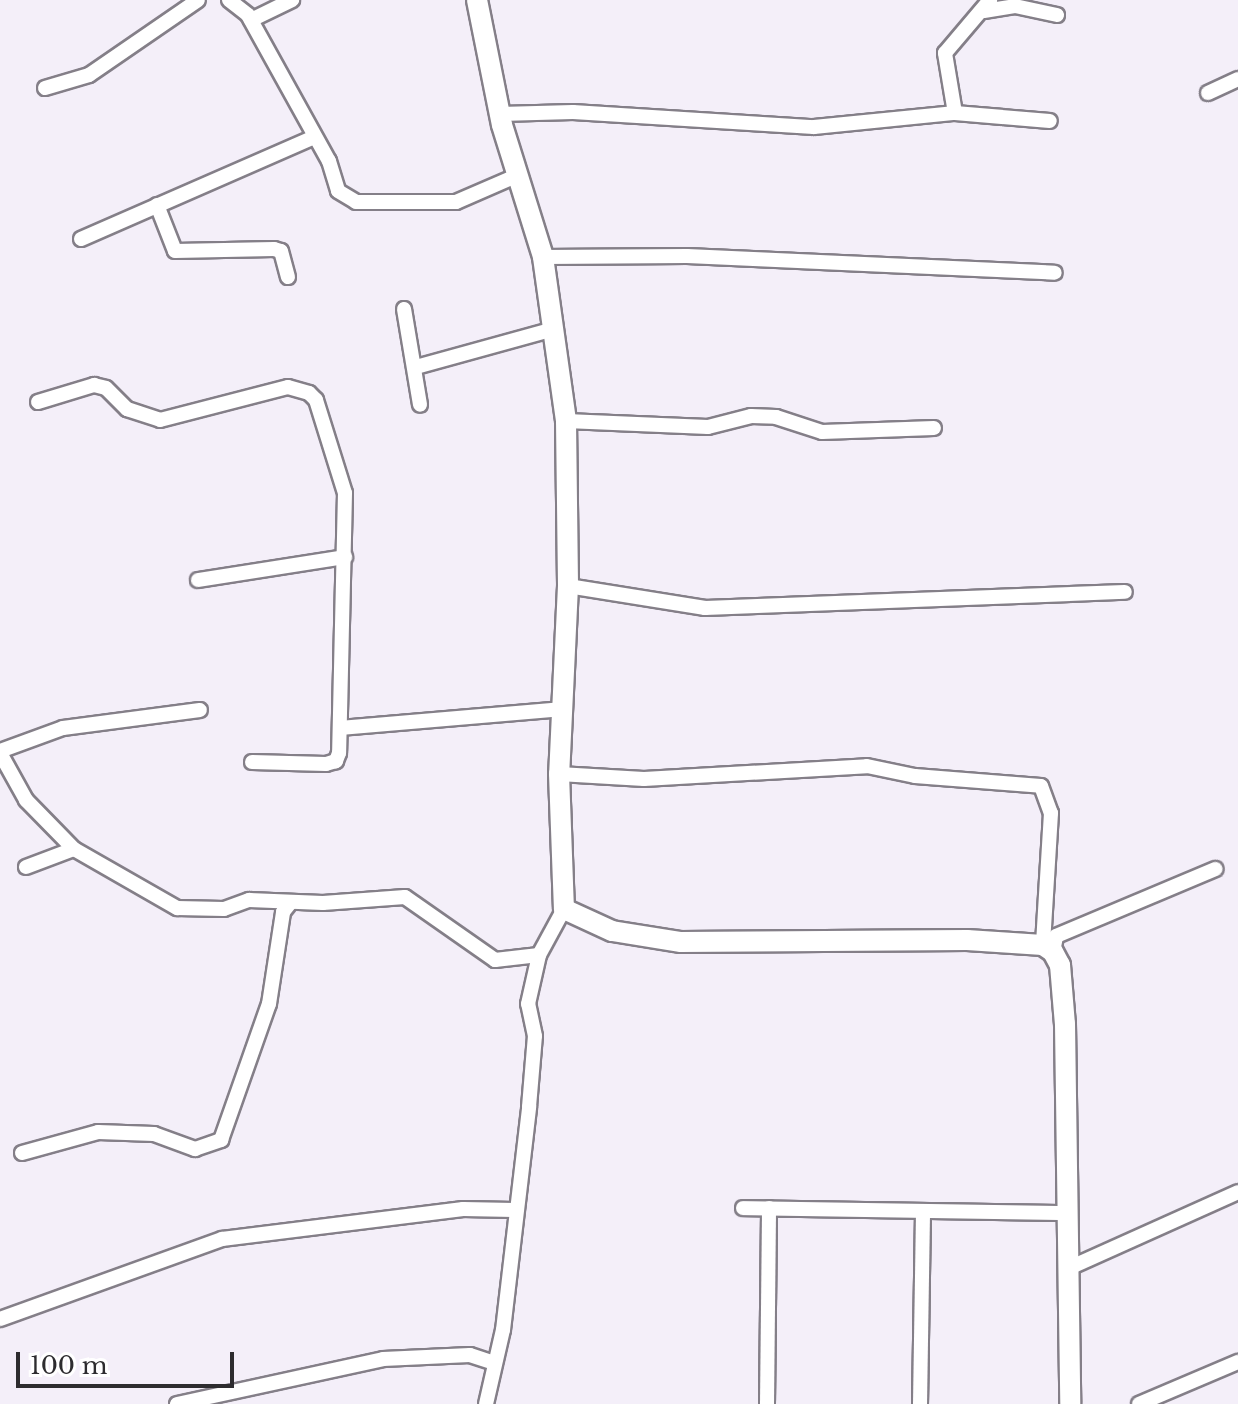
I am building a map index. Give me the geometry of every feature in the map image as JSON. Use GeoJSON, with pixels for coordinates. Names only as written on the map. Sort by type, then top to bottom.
{"type":"FeatureCollection","features":[{"type":"Feature","properties":{"kind":"street"},"geometry":{"type":"LineString","coordinates":[[45,88],[89,75],[198,0]]}},
{"type":"Feature","properties":{"kind":"street"},"geometry":{"type":"LineString","coordinates":[[229,0],[251,20],[315,137],[338,191],[356,202],[456,202],[516,176]]}},
{"type":"Feature","properties":{"kind":"street"},"geometry":{"type":"LineString","coordinates":[[251,20],[292,0]]}},
{"type":"Feature","properties":{"kind":"street"},"geometry":{"type":"LineString","coordinates":[[477,0],[500,114],[516,176],[543,257],[566,421],[568,586],[559,774],[564,909],[539,955],[528,1004],[535,1036],[495,1363],[486,1404]]}},
{"type":"Feature","properties":{"kind":"street"},"geometry":{"type":"LineString","coordinates":[[955,113],[945,53],[987,6],[1015,6],[1057,15]]}},
{"type":"Feature","properties":{"kind":"street"},"geometry":{"type":"LineString","coordinates":[[1208,93],[1238,79]]}},
{"type":"Feature","properties":{"kind":"street"},"geometry":{"type":"LineString","coordinates":[[500,114],[573,112],[814,127],[955,113],[1050,121]]}},
{"type":"Feature","properties":{"kind":"street"},"geometry":{"type":"LineString","coordinates":[[81,239],[315,137]]}},
{"type":"Feature","properties":{"kind":"street"},"geometry":{"type":"LineString","coordinates":[[157,205],[175,251],[274,249],[281,251],[288,277]]}},
{"type":"Feature","properties":{"kind":"street"},"geometry":{"type":"LineString","coordinates":[[543,257],[687,256],[1055,273]]}},
{"type":"Feature","properties":{"kind":"street"},"geometry":{"type":"LineString","coordinates":[[404,309],[420,405]]}},
{"type":"Feature","properties":{"kind":"street"},"geometry":{"type":"LineString","coordinates":[[416,367],[554,329]]}},
{"type":"Feature","properties":{"kind":"street"},"geometry":{"type":"LineString","coordinates":[[38,402],[94,385],[106,388],[127,409],[160,420],[288,387],[309,393],[345,493],[341,728],[336,761],[252,762]]}},
{"type":"Feature","properties":{"kind":"street"},"geometry":{"type":"LineString","coordinates":[[566,421],[708,427],[763,417],[822,432],[934,428]]}},
{"type":"Feature","properties":{"kind":"street"},"geometry":{"type":"LineString","coordinates":[[198,580],[345,557]]}},
{"type":"Feature","properties":{"kind":"street"},"geometry":{"type":"LineString","coordinates":[[568,586],[705,608],[1125,592]]}},
{"type":"Feature","properties":{"kind":"street"},"geometry":{"type":"LineString","coordinates":[[341,728],[562,709]]}},
{"type":"Feature","properties":{"kind":"street"},"geometry":{"type":"LineString","coordinates":[[200,710],[131,715],[63,728],[0,752],[26,800],[74,849],[177,908],[224,909],[249,900],[290,903],[405,897],[495,960],[539,955]]}},
{"type":"Feature","properties":{"kind":"street"},"geometry":{"type":"LineString","coordinates":[[559,774],[644,779],[867,766],[915,776],[1041,786],[1051,813],[1048,948],[1060,965],[1065,1024],[1070,1404]]}},
{"type":"Feature","properties":{"kind":"street"},"geometry":{"type":"LineString","coordinates":[[26,867],[74,849]]}},
{"type":"Feature","properties":{"kind":"street"},"geometry":{"type":"LineString","coordinates":[[1048,948],[1056,936],[1215,869]]}},
{"type":"Feature","properties":{"kind":"street"},"geometry":{"type":"LineString","coordinates":[[22,1153],[98,1132],[154,1134],[195,1149],[221,1140],[269,1004],[283,912],[290,903]]}},
{"type":"Feature","properties":{"kind":"street"},"geometry":{"type":"LineString","coordinates":[[564,909],[612,931],[681,942],[967,940],[1048,948]]}},
{"type":"Feature","properties":{"kind":"street"},"geometry":{"type":"LineString","coordinates":[[1069,1268],[1238,1192]]}},
{"type":"Feature","properties":{"kind":"street"},"geometry":{"type":"LineString","coordinates":[[743,1208],[1068,1213]]}},
{"type":"Feature","properties":{"kind":"street"},"geometry":{"type":"LineString","coordinates":[[767,1404],[769,1208]]}},
{"type":"Feature","properties":{"kind":"street"},"geometry":{"type":"LineString","coordinates":[[0,1319],[222,1239],[463,1209],[514,1210]]}},
{"type":"Feature","properties":{"kind":"street"},"geometry":{"type":"LineString","coordinates":[[920,1404],[923,1211]]}},
{"type":"Feature","properties":{"kind":"street"},"geometry":{"type":"LineString","coordinates":[[177,1404],[383,1359],[470,1355],[495,1363]]}},
{"type":"Feature","properties":{"kind":"street"},"geometry":{"type":"LineString","coordinates":[[1139,1404],[1238,1362]]}}]}
